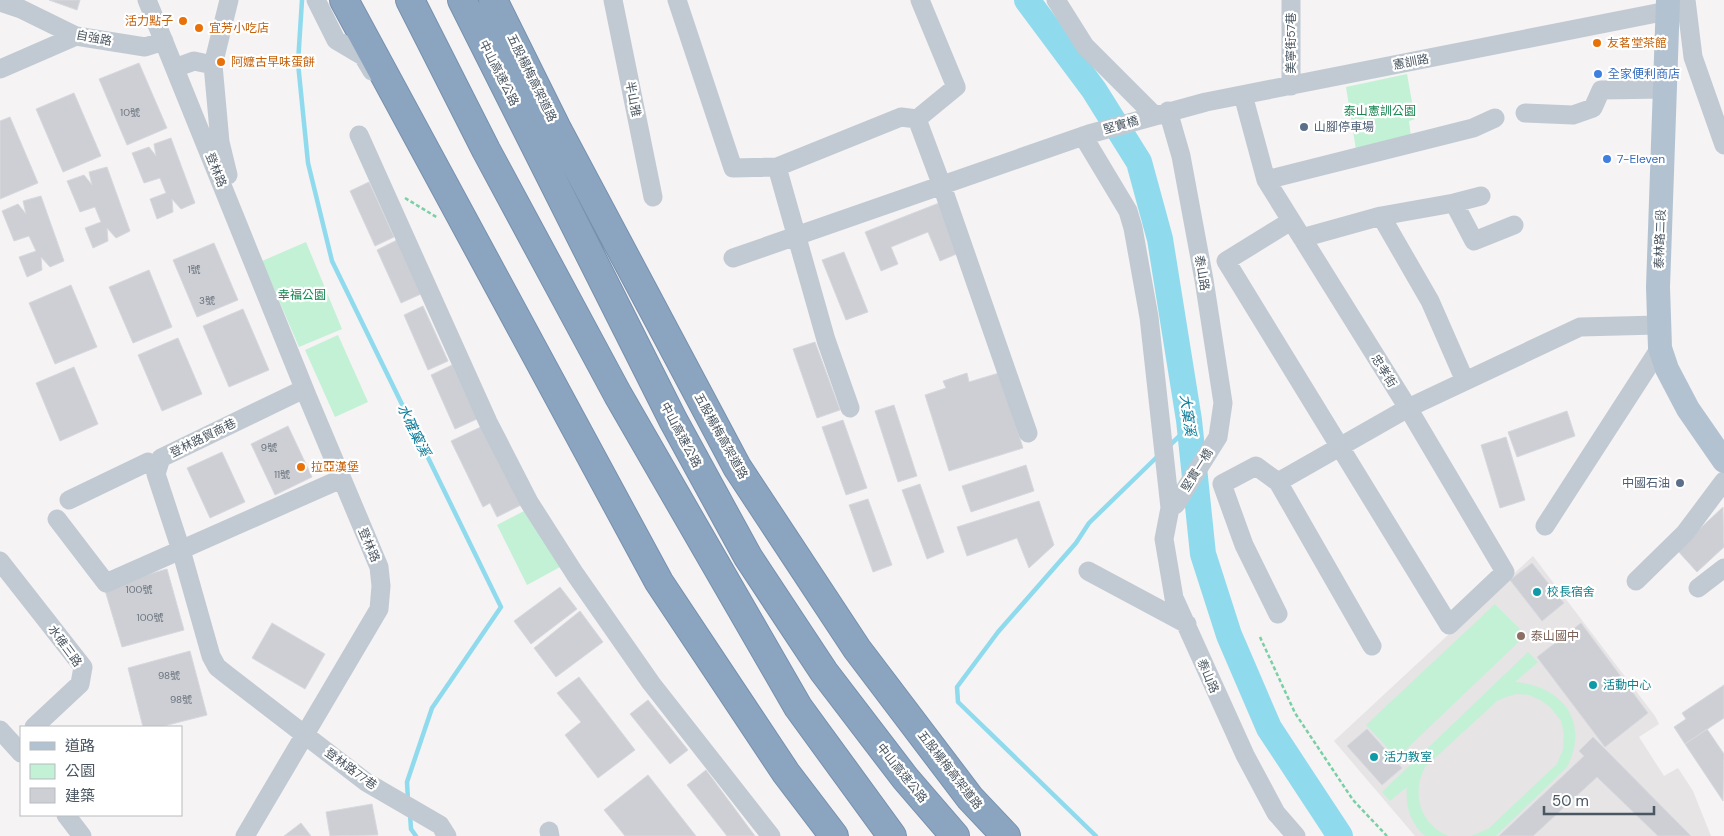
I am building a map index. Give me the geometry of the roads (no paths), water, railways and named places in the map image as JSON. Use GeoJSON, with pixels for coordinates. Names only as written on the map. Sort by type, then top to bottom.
{"type":"FeatureCollection","features":[{"type":"Feature","properties":{"kind":"highway"},"geometry":{"type":"LineString","coordinates":[[344,0],[658,582],[786,773],[834,836]]}},
{"type":"Feature","properties":{"kind":"highway"},"geometry":{"type":"LineString","coordinates":[[389,0],[486,150]]}},
{"type":"Feature","properties":{"kind":"highway"},"geometry":{"type":"LineString","coordinates":[[410,0],[486,150],[618,395],[798,706],[879,836]]}},
{"type":"Feature","properties":{"kind":"highway","name":"中山高速公路"},"geometry":{"type":"LineString","coordinates":[[462,0],[673,420],[748,557],[824,672],[905,778],[955,836]]}},
{"type":"Feature","properties":{"kind":"highway"},"geometry":{"type":"LineString","coordinates":[[478,0],[687,410],[763,548],[848,684]]}},
{"type":"Feature","properties":{"kind":"highway","name":"五股楊梅高架道路"},"geometry":{"type":"LineString","coordinates":[[493,0],[556,127],[737,467],[856,649],[970,798],[993,834]]}},
{"type":"Feature","properties":{"kind":"highway"},"geometry":{"type":"LineString","coordinates":[[748,557],[889,734],[927,774],[993,834]]}},
{"type":"Feature","properties":{"kind":"highway"},"geometry":{"type":"LineString","coordinates":[[798,706],[892,836]]}},
{"type":"Feature","properties":{"kind":"main road","name":"泰林路二段"},"geometry":{"type":"LineString","coordinates":[[1674,4],[1666,89],[1659,336],[1667,369],[1688,409],[1724,461]]}},
{"type":"Feature","properties":{"kind":"street"},"geometry":{"type":"LineString","coordinates":[[147,0],[175,68],[194,61],[213,65]]}},
{"type":"Feature","properties":{"kind":"street","name":"登林路"},"geometry":{"type":"LineString","coordinates":[[229,0],[213,65],[220,142],[244,239]]}},
{"type":"Feature","properties":{"kind":"street"},"geometry":{"type":"LineString","coordinates":[[316,0],[336,40],[364,56],[460,221],[670,614],[749,738],[819,836]]}},
{"type":"Feature","properties":{"kind":"street","name":"半山雅"},"geometry":{"type":"LineString","coordinates":[[613,0],[653,198]]}},
{"type":"Feature","properties":{"kind":"street"},"geometry":{"type":"LineString","coordinates":[[677,0],[733,168],[777,167],[900,117],[917,119],[956,87],[920,0]]}},
{"type":"Feature","properties":{"kind":"street","name":"泰山路"},"geometry":{"type":"LineString","coordinates":[[1056,0],[1085,46],[1161,113],[1181,156],[1204,280],[1223,403],[1218,437]]}},
{"type":"Feature","properties":{"kind":"street","name":"美寧街57巷"},"geometry":{"type":"LineString","coordinates":[[1291,0],[1291,86]]}},
{"type":"Feature","properties":{"kind":"street","name":"自強路"},"geometry":{"type":"LineString","coordinates":[[0,2],[21,9],[76,36],[144,47],[164,41]]}},
{"type":"Feature","properties":{"kind":"street"},"geometry":{"type":"LineString","coordinates":[[1674,4],[1724,145]]}},
{"type":"Feature","properties":{"kind":"street","name":"憲訓路"},"geometry":{"type":"LineString","coordinates":[[1161,113],[1674,4]]}},
{"type":"Feature","properties":{"kind":"street"},"geometry":{"type":"LineString","coordinates":[[0,68],[76,36]]}},
{"type":"Feature","properties":{"kind":"street","name":"登林路"},"geometry":{"type":"LineString","coordinates":[[175,68],[304,389],[379,567],[382,586],[379,610],[245,836]]}},
{"type":"Feature","properties":{"kind":"street"},"geometry":{"type":"LineString","coordinates":[[1525,113],[1573,115],[1593,108],[1601,90],[1666,89]]}},
{"type":"Feature","properties":{"kind":"street"},"geometry":{"type":"LineString","coordinates":[[188,100],[201,103],[215,94]]}},
{"type":"Feature","properties":{"kind":"street","name":"忠孝街"},"geometry":{"type":"LineString","coordinates":[[1244,95],[1266,180],[1408,408],[1505,572],[1449,625],[1340,446]]}},
{"type":"Feature","properties":{"kind":"street","name":"堅實橋"},"geometry":{"type":"LineString","coordinates":[[1086,135],[1161,113]]}},
{"type":"Feature","properties":{"kind":"street"},"geometry":{"type":"LineString","coordinates":[[1266,180],[1473,128],[1495,118]]}},
{"type":"Feature","properties":{"kind":"street"},"geometry":{"type":"LineString","coordinates":[[917,119],[1028,433]]}},
{"type":"Feature","properties":{"kind":"street"},"geometry":{"type":"LineString","coordinates":[[359,134],[488,422],[530,502],[575,574],[651,683],[771,836]]}},
{"type":"Feature","properties":{"kind":"street"},"geometry":{"type":"LineString","coordinates":[[733,258],[1086,135],[1128,211],[1133,228],[1149,318],[1173,506]]}},
{"type":"Feature","properties":{"kind":"street"},"geometry":{"type":"LineString","coordinates":[[777,167],[826,340],[850,408]]}},
{"type":"Feature","properties":{"kind":"street"},"geometry":{"type":"LineString","coordinates":[[1302,238],[1381,216],[1454,203],[1481,196]]}},
{"type":"Feature","properties":{"kind":"street"},"geometry":{"type":"LineString","coordinates":[[1454,203],[1474,241],[1514,225]]}},
{"type":"Feature","properties":{"kind":"street"},"geometry":{"type":"LineString","coordinates":[[1381,216],[1430,301],[1465,381]]}},
{"type":"Feature","properties":{"kind":"street"},"geometry":{"type":"LineString","coordinates":[[1291,221],[1226,260],[1340,446]]}},
{"type":"Feature","properties":{"kind":"street"},"geometry":{"type":"LineString","coordinates":[[1278,482],[1408,408],[1580,328],[1659,336],[1545,526]]}},
{"type":"Feature","properties":{"kind":"street","name":"登林路貿商巷"},"geometry":{"type":"LineString","coordinates":[[304,389],[161,458],[156,474],[181,550],[210,656],[217,667],[304,734]]}},
{"type":"Feature","properties":{"kind":"street","name":"堅實一橋"},"geometry":{"type":"LineString","coordinates":[[1173,506],[1218,437]]}},
{"type":"Feature","properties":{"kind":"street"},"geometry":{"type":"LineString","coordinates":[[69,500],[148,462],[157,467]]}},
{"type":"Feature","properties":{"kind":"street"},"geometry":{"type":"LineString","coordinates":[[1278,614],[1244,545],[1222,484],[1256,466],[1278,482],[1372,646]]}},
{"type":"Feature","properties":{"kind":"street"},"geometry":{"type":"LineString","coordinates":[[57,519],[106,582],[342,479]]}},
{"type":"Feature","properties":{"kind":"street"},"geometry":{"type":"LineString","coordinates":[[1636,581],[1685,533],[1724,481]]}},
{"type":"Feature","properties":{"kind":"street","name":"泰山路"},"geometry":{"type":"LineString","coordinates":[[1173,506],[1164,539],[1174,598],[1245,755],[1276,813],[1296,836]]}},
{"type":"Feature","properties":{"kind":"street","name":"水碓三路"},"geometry":{"type":"LineString","coordinates":[[0,561],[83,668],[80,684],[35,726]]}},
{"type":"Feature","properties":{"kind":"street"},"geometry":{"type":"LineString","coordinates":[[1698,588],[1724,568]]}},
{"type":"Feature","properties":{"kind":"street"},"geometry":{"type":"LineString","coordinates":[[1088,571],[1187,624]]}},
{"type":"Feature","properties":{"kind":"street"},"geometry":{"type":"LineString","coordinates":[[0,730],[19,746]]}},
{"type":"Feature","properties":{"kind":"street","name":"登林路77巷"},"geometry":{"type":"LineString","coordinates":[[304,734],[366,782],[440,825],[447,836]]}},
{"type":"Feature","properties":{"kind":"street"},"geometry":{"type":"LineString","coordinates":[[67,816],[82,836]]}},
{"type":"Feature","properties":{"kind":"waterway","name":"水確窠溪"},"geometry":{"type":"LineString","coordinates":[[302,0],[298,63],[308,163],[332,261],[501,607],[432,708],[407,782],[408,801]]}},
{"type":"Feature","properties":{"kind":"waterway","name":"大窠溪"},"geometry":{"type":"LineString","coordinates":[[1027,0],[1094,90],[1139,162],[1160,239],[1189,420],[1203,554],[1229,635],[1269,728],[1340,836]]}},
{"type":"Feature","properties":{"kind":"waterway"},"geometry":{"type":"LineString","coordinates":[[1169,446],[1190,426]]}},
{"type":"Feature","properties":{"kind":"waterway"},"geometry":{"type":"LineString","coordinates":[[1096,836],[958,702],[957,687],[998,632],[1076,543],[1089,523],[1159,455]]}},
{"type":"Feature","properties":{"kind":"waterway","name":"水確窠溪"},"geometry":{"type":"LineString","coordinates":[[410,814],[411,829],[416,836]]}},
{"type":"Feature","properties":{"kind":"place","name":"活力點子"},"geometry":{"type":"Point","coordinates":[183,21]}},
{"type":"Feature","properties":{"kind":"place","name":"宜芳小吃店"},"geometry":{"type":"Point","coordinates":[199,28]}},
{"type":"Feature","properties":{"kind":"place","name":"友茗堂茶館"},"geometry":{"type":"Point","coordinates":[1597,43]}},
{"type":"Feature","properties":{"kind":"place","name":"阿嬤古早味蛋餅"},"geometry":{"type":"Point","coordinates":[221,62]}},
{"type":"Feature","properties":{"kind":"place","name":"全家便利商店"},"geometry":{"type":"Point","coordinates":[1598,74]}},
{"type":"Feature","properties":{"kind":"place","name":"山腳停車場"},"geometry":{"type":"Point","coordinates":[1304,127]}},
{"type":"Feature","properties":{"kind":"place","name":"7-Eleven"},"geometry":{"type":"Point","coordinates":[1607,159]}},
{"type":"Feature","properties":{"kind":"place","name":"拉亞漢堡"},"geometry":{"type":"Point","coordinates":[301,467]}},
{"type":"Feature","properties":{"kind":"place","name":"中國石油"},"geometry":{"type":"Point","coordinates":[1680,483]}},
{"type":"Feature","properties":{"kind":"place","name":"校長宿舍"},"geometry":{"type":"Point","coordinates":[1537,592]}},
{"type":"Feature","properties":{"kind":"place","name":"泰山國中"},"geometry":{"type":"Point","coordinates":[1521,636]}},
{"type":"Feature","properties":{"kind":"place","name":"活動中心"},"geometry":{"type":"Point","coordinates":[1593,685]}},
{"type":"Feature","properties":{"kind":"place","name":"活力教室"},"geometry":{"type":"Point","coordinates":[1374,757]}},
{"type":"Feature","properties":{"kind":"park label","name":"泰山憲訓公園"},"geometry":{"type":"Point","coordinates":[1380,111]}},
{"type":"Feature","properties":{"kind":"park label","name":"幸福公園"},"geometry":{"type":"Point","coordinates":[302,295]}}]}
